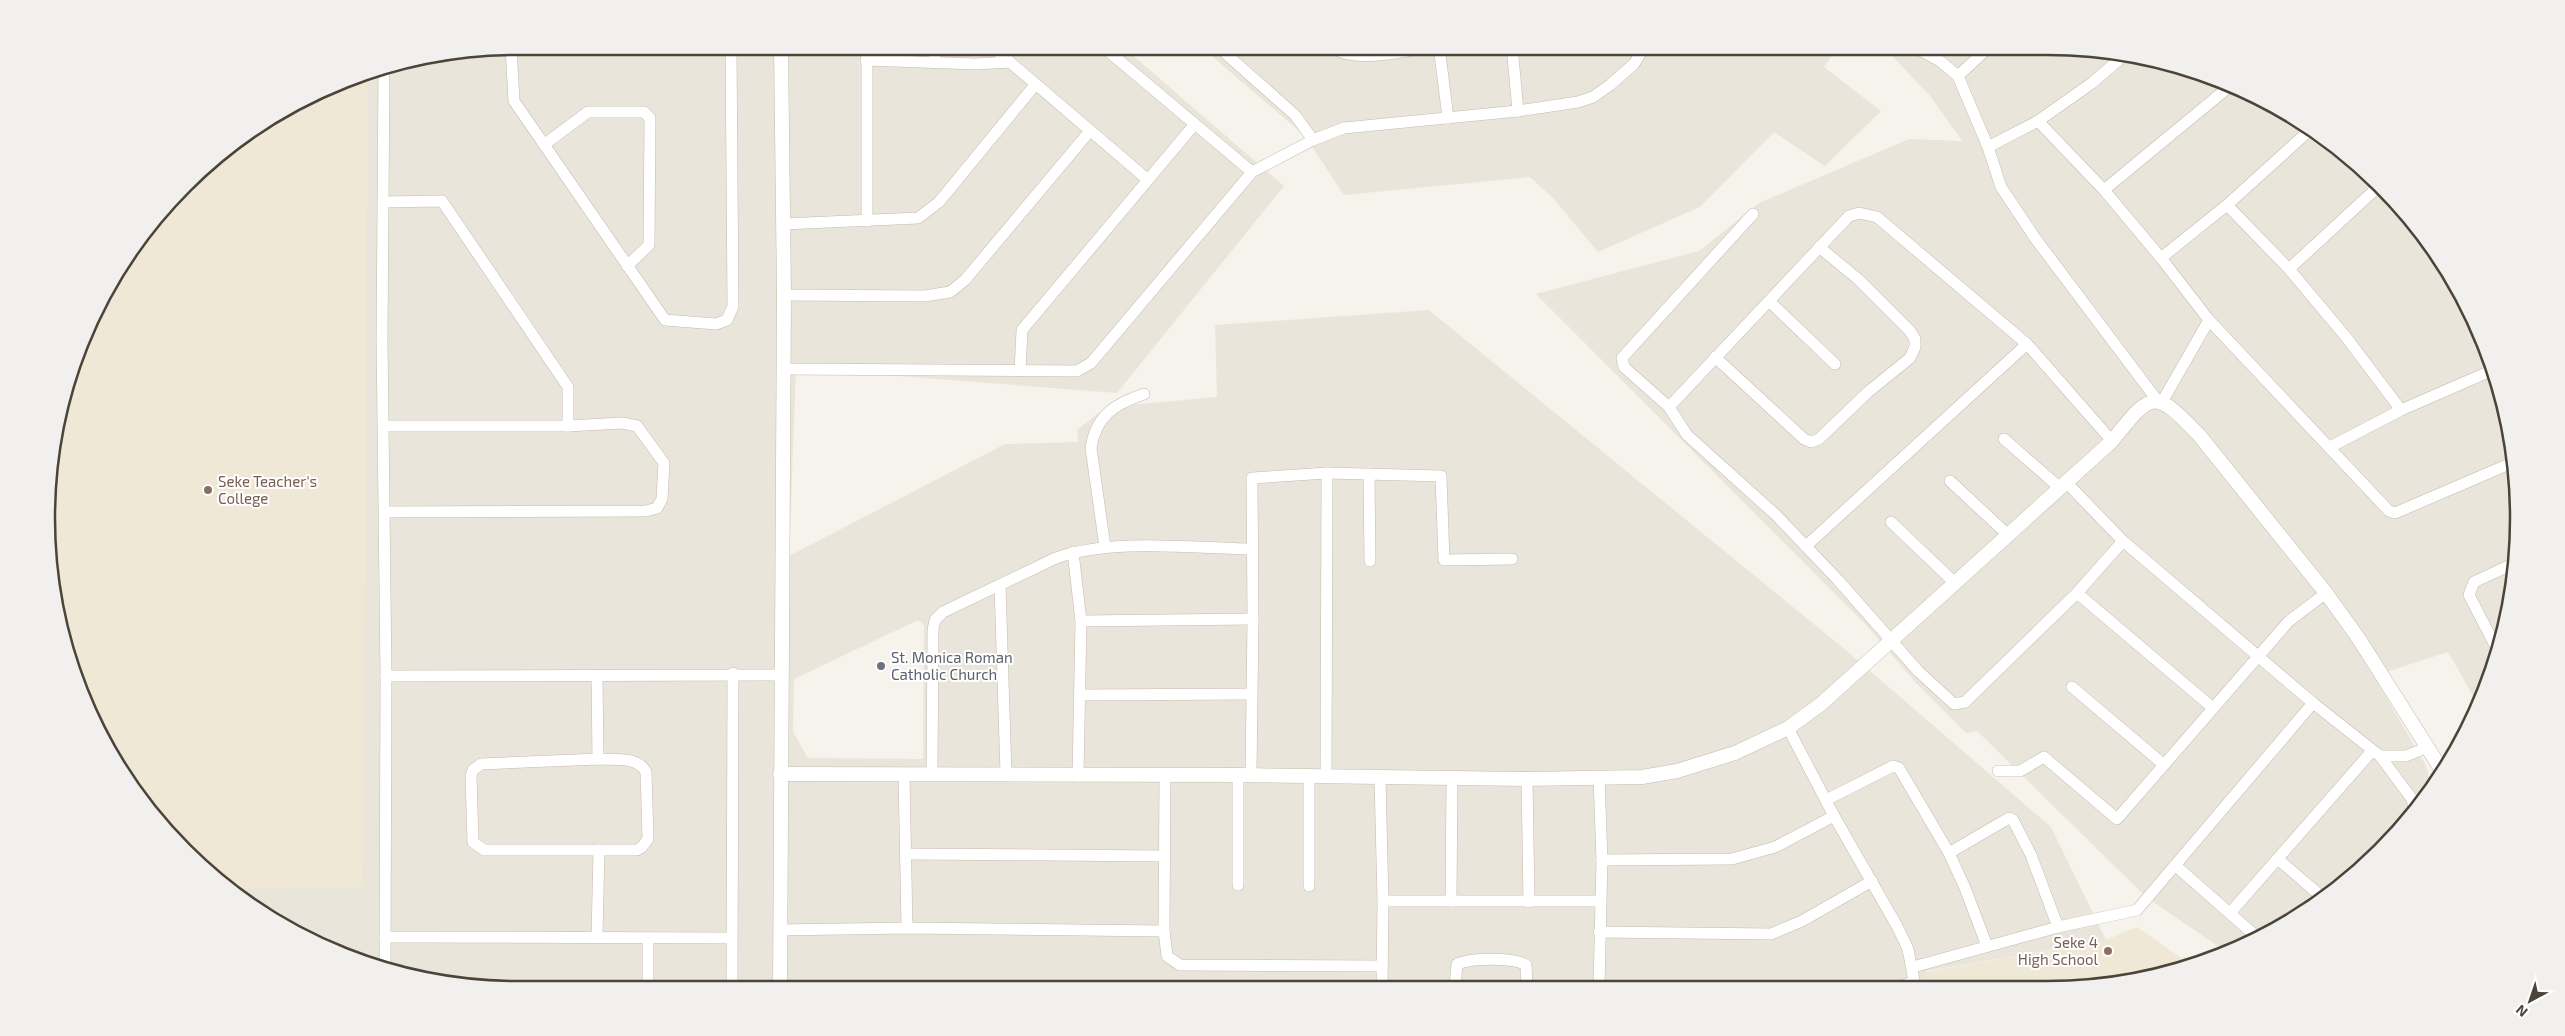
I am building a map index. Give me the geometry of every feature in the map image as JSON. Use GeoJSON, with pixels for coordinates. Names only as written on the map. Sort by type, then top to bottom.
{"type":"FeatureCollection","features":[{"type":"Feature","properties":{"kind":"street"},"geometry":{"type":"LineString","coordinates":[[511,55],[514,101],[665,320],[716,324],[727,320],[733,306],[731,55]]}},
{"type":"Feature","properties":{"kind":"street"},"geometry":{"type":"LineString","coordinates":[[780,981],[780,675],[784,295],[781,55]]}},
{"type":"Feature","properties":{"kind":"street"},"geometry":{"type":"LineString","coordinates":[[866,55],[867,221]]}},
{"type":"Feature","properties":{"kind":"street"},"geometry":{"type":"LineString","coordinates":[[934,55],[934,62]]}},
{"type":"Feature","properties":{"kind":"street"},"geometry":{"type":"LineString","coordinates":[[1002,55],[1089,132],[1147,179]]}},
{"type":"Feature","properties":{"kind":"street"},"geometry":{"type":"LineString","coordinates":[[1112,55],[1252,172]]}},
{"type":"Feature","properties":{"kind":"street"},"geometry":{"type":"LineString","coordinates":[[1227,55],[1295,115],[1313,140]]}},
{"type":"Feature","properties":{"kind":"street"},"geometry":{"type":"LineString","coordinates":[[1439,55],[1448,118]]}},
{"type":"Feature","properties":{"kind":"street"},"geometry":{"type":"LineString","coordinates":[[1513,55],[1518,111]]}},
{"type":"Feature","properties":{"kind":"street"},"geometry":{"type":"LineString","coordinates":[[783,369],[1077,371],[1091,363],[1252,172],[1313,140],[1344,128],[1518,111],[1578,102],[1593,97],[1634,64],[1640,55]]}},
{"type":"Feature","properties":{"kind":"street"},"geometry":{"type":"LineString","coordinates":[[1929,55],[1940,61],[1958,76],[1988,147],[2001,187],[2035,238],[2160,401],[2177,412],[2199,435],[2326,593],[2359,639],[2438,764]]}},
{"type":"Feature","properties":{"kind":"street"},"geometry":{"type":"LineString","coordinates":[[1958,76],[1980,55]]}},
{"type":"Feature","properties":{"kind":"street"},"geometry":{"type":"LineString","coordinates":[[866,60],[976,64],[1010,62]]}},
{"type":"Feature","properties":{"kind":"street"},"geometry":{"type":"LineString","coordinates":[[1988,147],[2038,122],[2092,83],[2118,61]]}},
{"type":"Feature","properties":{"kind":"street"},"geometry":{"type":"LineString","coordinates":[[384,75],[382,338],[385,426],[385,961]]}},
{"type":"Feature","properties":{"kind":"street"},"geometry":{"type":"LineString","coordinates":[[783,224],[918,218],[940,202],[1035,85]]}},
{"type":"Feature","properties":{"kind":"street"},"geometry":{"type":"LineString","coordinates":[[2104,190],[2225,90]]}},
{"type":"Feature","properties":{"kind":"street"},"geometry":{"type":"LineString","coordinates":[[545,144],[588,112],[644,112],[650,118],[649,245],[627,266]]}},
{"type":"Feature","properties":{"kind":"street"},"geometry":{"type":"LineString","coordinates":[[2038,122],[2104,190],[2161,258],[2209,320],[2330,447],[2384,508],[2395,513],[2507,465]]}},
{"type":"Feature","properties":{"kind":"street"},"geometry":{"type":"LineString","coordinates":[[1020,371],[1022,330],[1194,125]]}},
{"type":"Feature","properties":{"kind":"street"},"geometry":{"type":"LineString","coordinates":[[784,295],[924,296],[950,292],[965,280],[1089,132]]}},
{"type":"Feature","properties":{"kind":"street"},"geometry":{"type":"LineString","coordinates":[[2161,258],[2227,205],[2305,134]]}},
{"type":"Feature","properties":{"kind":"street"},"geometry":{"type":"LineString","coordinates":[[2288,269],[2374,191]]}},
{"type":"Feature","properties":{"kind":"street"},"geometry":{"type":"LineString","coordinates":[[384,202],[442,201],[568,387],[568,426]]}},
{"type":"Feature","properties":{"kind":"street"},"geometry":{"type":"LineString","coordinates":[[2227,205],[2288,269],[2346,337],[2401,410]]}},
{"type":"Feature","properties":{"kind":"street"},"geometry":{"type":"LineString","coordinates":[[1669,407],[1819,247],[1850,216],[1859,213],[1876,216],[2027,344],[2112,441]]}},
{"type":"Feature","properties":{"kind":"street"},"geometry":{"type":"LineString","coordinates":[[1753,214],[1622,358],[1624,367],[1669,407],[1687,435],[1776,515],[1891,641],[1949,700],[1958,704],[1965,702],[2077,593],[2123,541]]}},
{"type":"Feature","properties":{"kind":"street"},"geometry":{"type":"LineString","coordinates":[[1715,357],[1804,439],[1812,442],[1819,439],[1868,392],[1910,358],[1915,347],[1915,339],[1910,331],[1858,279],[1819,247]]}},
{"type":"Feature","properties":{"kind":"street"},"geometry":{"type":"LineString","coordinates":[[1769,301],[1835,364]]}},
{"type":"Feature","properties":{"kind":"street"},"geometry":{"type":"LineString","coordinates":[[2160,401],[2209,320]]}},
{"type":"Feature","properties":{"kind":"street"},"geometry":{"type":"LineString","coordinates":[[1806,546],[2027,344]]}},
{"type":"Feature","properties":{"kind":"street"},"geometry":{"type":"LineString","coordinates":[[2330,447],[2401,410],[2486,373]]}},
{"type":"Feature","properties":{"kind":"street"},"geometry":{"type":"LineString","coordinates":[[1105,546],[1091,448],[1093,434],[1109,411],[1118,404],[1144,394]]}},
{"type":"Feature","properties":{"kind":"street"},"geometry":{"type":"LineString","coordinates":[[780,774],[1244,775],[1527,779],[1569,776],[1599,778],[1642,777],[1677,771],[1735,753],[1788,728],[1821,704],[2112,441],[2134,413],[2152,401],[2160,401]]}},
{"type":"Feature","properties":{"kind":"street"},"geometry":{"type":"LineString","coordinates":[[385,426],[568,426],[622,423],[637,426],[664,463],[662,499],[657,508],[646,512],[385,512]]}},
{"type":"Feature","properties":{"kind":"street"},"geometry":{"type":"LineString","coordinates":[[2004,438],[2063,484],[2123,541],[2313,703],[2376,753],[2413,802]]}},
{"type":"Feature","properties":{"kind":"street"},"geometry":{"type":"LineString","coordinates":[[1326,473],[1326,776]]}},
{"type":"Feature","properties":{"kind":"street"},"geometry":{"type":"LineString","coordinates":[[1238,885],[1244,775],[1252,694],[1252,478],[1326,473],[1441,476],[1444,560],[1512,559]]}},
{"type":"Feature","properties":{"kind":"street"},"geometry":{"type":"LineString","coordinates":[[1369,474],[1370,561]]}},
{"type":"Feature","properties":{"kind":"street"},"geometry":{"type":"LineString","coordinates":[[1950,481],[2007,534]]}},
{"type":"Feature","properties":{"kind":"street"},"geometry":{"type":"LineString","coordinates":[[1891,522],[1955,584]]}},
{"type":"Feature","properties":{"kind":"street"},"geometry":{"type":"LineString","coordinates":[[932,774],[935,620],[943,612],[1073,552],[1105,546],[1251,549]]}},
{"type":"Feature","properties":{"kind":"street"},"geometry":{"type":"LineString","coordinates":[[1073,552],[1081,621],[1078,776]]}},
{"type":"Feature","properties":{"kind":"street"},"geometry":{"type":"LineString","coordinates":[[2493,641],[2469,595],[2470,588],[2474,582],[2507,567]]}},
{"type":"Feature","properties":{"kind":"street"},"geometry":{"type":"LineString","coordinates":[[1000,585],[1006,774]]}},
{"type":"Feature","properties":{"kind":"street"},"geometry":{"type":"LineString","coordinates":[[2077,593],[2213,708]]}},
{"type":"Feature","properties":{"kind":"street"},"geometry":{"type":"LineString","coordinates":[[1998,771],[2020,771],[2044,757],[2118,819],[2163,764],[2288,622],[2326,593]]}},
{"type":"Feature","properties":{"kind":"street"},"geometry":{"type":"LineString","coordinates":[[1081,621],[1253,619]]}},
{"type":"Feature","properties":{"kind":"street"},"geometry":{"type":"LineString","coordinates":[[386,676],[733,673],[780,675]]}},
{"type":"Feature","properties":{"kind":"street"},"geometry":{"type":"LineString","coordinates":[[732,981],[733,673]]}},
{"type":"Feature","properties":{"kind":"street"},"geometry":{"type":"LineString","coordinates":[[597,675],[598,759]]}},
{"type":"Feature","properties":{"kind":"street"},"geometry":{"type":"LineString","coordinates":[[2072,687],[2163,764]]}},
{"type":"Feature","properties":{"kind":"street"},"geometry":{"type":"LineString","coordinates":[[1080,695],[1252,694]]}},
{"type":"Feature","properties":{"kind":"street"},"geometry":{"type":"LineString","coordinates":[[1913,967],[2058,927],[2137,910],[2313,703]]}},
{"type":"Feature","properties":{"kind":"street"},"geometry":{"type":"LineString","coordinates":[[1788,728],[1834,816],[1872,881],[1908,949],[1913,967],[1914,981]]}},
{"type":"Feature","properties":{"kind":"street"},"geometry":{"type":"LineString","coordinates":[[2376,753],[2406,756],[2428,747]]}},
{"type":"Feature","properties":{"kind":"street"},"geometry":{"type":"LineString","coordinates":[[2230,913],[2376,753]]}},
{"type":"Feature","properties":{"kind":"street"},"geometry":{"type":"LineString","coordinates":[[598,759],[635,762],[644,767],[646,772],[648,839],[642,847],[637,850],[484,850],[476,846],[471,834],[471,776],[473,770],[481,764],[598,759]]}},
{"type":"Feature","properties":{"kind":"street"},"geometry":{"type":"LineString","coordinates":[[1826,800],[1896,767],[1923,807],[1949,853],[1966,888],[1987,946]]}},
{"type":"Feature","properties":{"kind":"street"},"geometry":{"type":"LineString","coordinates":[[904,774],[907,928]]}},
{"type":"Feature","properties":{"kind":"street"},"geometry":{"type":"LineString","coordinates":[[1165,776],[1164,931],[1167,956],[1180,965],[1382,966]]}},
{"type":"Feature","properties":{"kind":"street"},"geometry":{"type":"LineString","coordinates":[[1309,886],[1310,776]]}},
{"type":"Feature","properties":{"kind":"street"},"geometry":{"type":"LineString","coordinates":[[1380,778],[1383,901],[1382,981]]}},
{"type":"Feature","properties":{"kind":"street"},"geometry":{"type":"LineString","coordinates":[[1451,901],[1452,778]]}},
{"type":"Feature","properties":{"kind":"street"},"geometry":{"type":"LineString","coordinates":[[1598,981],[1602,860],[1599,778]]}},
{"type":"Feature","properties":{"kind":"street"},"geometry":{"type":"LineString","coordinates":[[1527,779],[1529,902]]}},
{"type":"Feature","properties":{"kind":"street"},"geometry":{"type":"LineString","coordinates":[[1602,860],[1732,859],[1775,847],[1834,816]]}},
{"type":"Feature","properties":{"kind":"street"},"geometry":{"type":"LineString","coordinates":[[1949,853],[2009,818],[2013,820],[2032,855],[2058,927]]}},
{"type":"Feature","properties":{"kind":"street"},"geometry":{"type":"LineString","coordinates":[[597,937],[599,850]]}},
{"type":"Feature","properties":{"kind":"street"},"geometry":{"type":"LineString","coordinates":[[905,854],[1165,856]]}},
{"type":"Feature","properties":{"kind":"street"},"geometry":{"type":"LineString","coordinates":[[2279,860],[2318,893]]}},
{"type":"Feature","properties":{"kind":"street"},"geometry":{"type":"LineString","coordinates":[[2176,866],[2252,933]]}},
{"type":"Feature","properties":{"kind":"street"},"geometry":{"type":"LineString","coordinates":[[1599,932],[1771,934],[1802,921],[1872,881]]}},
{"type":"Feature","properties":{"kind":"street"},"geometry":{"type":"LineString","coordinates":[[1383,901],[1600,901]]}},
{"type":"Feature","properties":{"kind":"street"},"geometry":{"type":"LineString","coordinates":[[780,930],[907,928],[1164,931]]}},
{"type":"Feature","properties":{"kind":"street"},"geometry":{"type":"LineString","coordinates":[[385,937],[731,938]]}},
{"type":"Feature","properties":{"kind":"street"},"geometry":{"type":"LineString","coordinates":[[648,938],[648,981]]}},
{"type":"Feature","properties":{"kind":"street"},"geometry":{"type":"LineString","coordinates":[[1456,981],[1457,964],[1463,961],[1500,960],[1520,961],[1526,964],[1527,981]]}},
{"type":"Feature","properties":{"kind":"shaded area"},"geometry":{"type":"Polygon","coordinates":[[[518,55],[1132,55],[1284,186],[1117,393],[796,368],[789,556],[1005,444],[1078,442],[1077,430],[1106,407],[1217,397],[1215,325],[1429,310],[1848,652],[2051,827],[2106,940],[1927,971],[1927,981],[518,981],[458,977],[428,972],[369,956],[341,946],[286,919],[236,885],[213,866],[170,823],[151,800],[133,775],[103,723],[90,695],[71,638],[59,578],[56,548],[56,488],[59,458],[71,398],[80,369],[103,313],[133,261],[170,213],[213,170],[236,151],[286,117],[341,90],[398,71],[458,59],[518,55]],[[918,620],[794,679],[793,732],[808,758],[923,759],[924,625],[918,620]]]}},
{"type":"Feature","properties":{"kind":"shaded area"},"geometry":{"type":"Polygon","coordinates":[[[1210,55],[1832,55],[1824,67],[1881,111],[1825,166],[1774,132],[1700,207],[1598,252],[1553,198],[1530,177],[1344,195],[1305,136],[1210,55]]]}},
{"type":"Feature","properties":{"kind":"shaded area"},"geometry":{"type":"Polygon","coordinates":[[[1890,55],[2047,55],[2107,59],[2167,71],[2224,90],[2252,103],[2304,133],[2329,151],[2352,170],[2395,213],[2432,261],[2462,313],[2475,341],[2494,398],[2501,428],[2509,488],[2510,518],[2506,578],[2501,608],[2494,638],[2475,695],[2474,697],[2448,652],[2374,676],[2425,764],[2430,778],[2395,823],[2352,866],[2329,885],[2278,919],[2224,946],[2220,947],[2146,897],[1977,731],[1966,733],[1915,682],[1867,626],[1536,294],[1699,251],[1759,203],[1909,139],[1962,141],[1931,97],[1890,55]]]}},
{"type":"Feature","properties":{"kind":"shaded area","name":"Seke Teacher's College"},"geometry":{"type":"Polygon","coordinates":[[[368,80],[363,887],[241,889],[213,866],[170,823],[133,775],[103,723],[90,695],[71,638],[64,608],[56,548],[55,518],[59,458],[71,398],[90,341],[117,286],[133,261],[170,213],[213,170],[236,151],[286,117],[341,90],[368,80]]]}},
{"type":"Feature","properties":{"kind":"shaded area","name":"Seke 4 High School"},"geometry":{"type":"Polygon","coordinates":[[[2137,927],[2184,960],[2137,972],[2077,980],[1927,981],[1926,972],[2106,940],[2137,927]]]}},
{"type":"Feature","properties":{"kind":"place","name":"Seke Teacher's College"},"geometry":{"type":"Point","coordinates":[208,490]}},
{"type":"Feature","properties":{"kind":"place","name":"St. Monica Roman Catholic Church"},"geometry":{"type":"Point","coordinates":[881,666]}},
{"type":"Feature","properties":{"kind":"place","name":"Seke 4 High School"},"geometry":{"type":"Point","coordinates":[2108,951]}}]}
